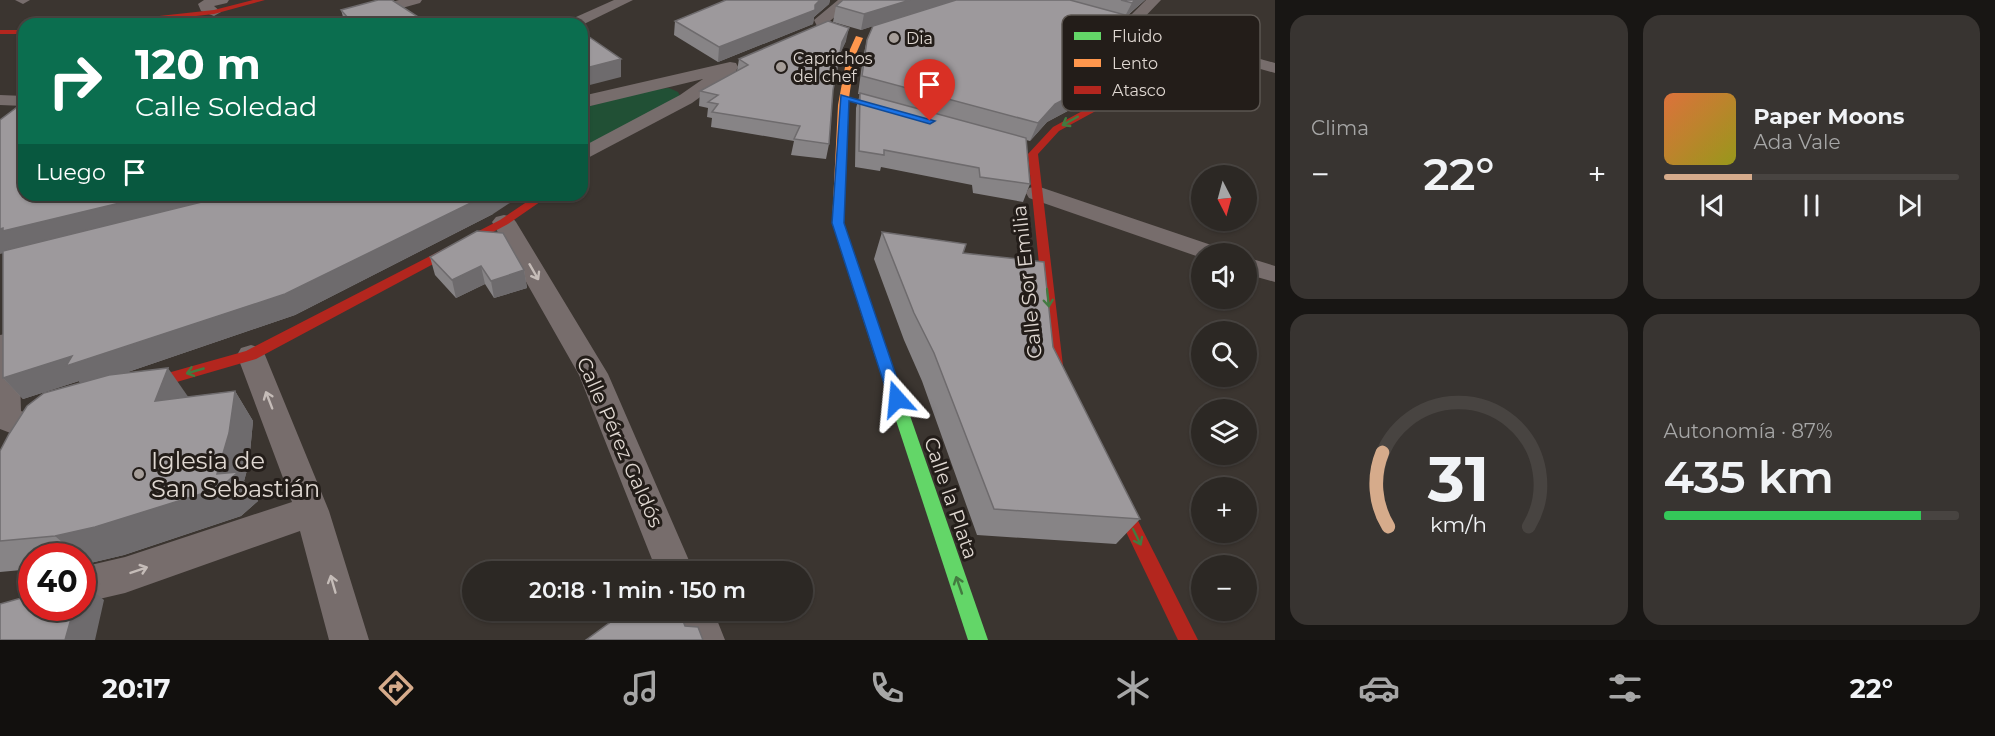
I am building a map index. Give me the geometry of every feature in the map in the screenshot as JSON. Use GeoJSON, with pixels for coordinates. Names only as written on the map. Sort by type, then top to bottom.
{"type":"FeatureCollection","features":[{"type":"Feature","properties":{"kind":"street"},"geometry":{"type":"LineString","coordinates":[[142,18],[261,0]]}},
{"type":"Feature","properties":{"kind":"street"},"geometry":{"type":"LineString","coordinates":[[350,18],[415,0]]}},
{"type":"Feature","properties":{"kind":"street"},"geometry":{"type":"LineString","coordinates":[[586,18],[626,0]]}},
{"type":"Feature","properties":{"kind":"street"},"geometry":{"type":"LineString","coordinates":[[847,0],[822,20],[856,46],[875,33]]}},
{"type":"Feature","properties":{"kind":"street"},"geometry":{"type":"LineString","coordinates":[[1135,15],[1154,0]]}},
{"type":"Feature","properties":{"kind":"street"},"geometry":{"type":"LineString","coordinates":[[807,34],[834,31]]}},
{"type":"Feature","properties":{"kind":"street"},"geometry":{"type":"LineString","coordinates":[[0,32],[18,32]]}},
{"type":"Feature","properties":{"kind":"street","name":"Calle la Plata"},"geometry":{"type":"LineString","coordinates":[[856,46],[844,97],[838,223],[978,640]]}},
{"type":"Feature","properties":{"kind":"street"},"geometry":{"type":"LineString","coordinates":[[588,101],[730,67],[750,58]]}},
{"type":"Feature","properties":{"kind":"street"},"geometry":{"type":"LineString","coordinates":[[1260,64],[1275,68]]}},
{"type":"Feature","properties":{"kind":"street"},"geometry":{"type":"LineString","coordinates":[[588,152],[686,99],[730,67]]}},
{"type":"Feature","properties":{"kind":"street"},"geometry":{"type":"LineString","coordinates":[[844,97],[867,103]]}},
{"type":"Feature","properties":{"kind":"street"},"geometry":{"type":"LineString","coordinates":[[0,100],[18,100]]}},
{"type":"Feature","properties":{"kind":"street"},"geometry":{"type":"LineString","coordinates":[[1014,144],[1036,151],[1056,129],[1089,111]]}},
{"type":"Feature","properties":{"kind":"street","name":"Calle Sor Emilia"},"geometry":{"type":"LineString","coordinates":[[1036,151],[1033,154],[1057,374],[1072,406]]}},
{"type":"Feature","properties":{"kind":"street"},"geometry":{"type":"LineString","coordinates":[[1037,193],[1191,246]]}},
{"type":"Feature","properties":{"kind":"street"},"geometry":{"type":"LineString","coordinates":[[115,394],[251,355],[504,222],[535,201]]}},
{"type":"Feature","properties":{"kind":"street","name":"Calle Pérez Galdós"},"geometry":{"type":"LineString","coordinates":[[504,222],[593,374],[671,561]]}},
{"type":"Feature","properties":{"kind":"street"},"geometry":{"type":"LineString","coordinates":[[1257,268],[1275,274]]}},
{"type":"Feature","properties":{"kind":"street"},"geometry":{"type":"LineString","coordinates":[[4,324],[6,418],[35,430]]}},
{"type":"Feature","properties":{"kind":"street"},"geometry":{"type":"LineString","coordinates":[[251,355],[312,511],[349,640]]}},
{"type":"Feature","properties":{"kind":"street"},"geometry":{"type":"LineString","coordinates":[[1104,470],[1188,640]]}},
{"type":"Feature","properties":{"kind":"street"},"geometry":{"type":"LineString","coordinates":[[96,582],[125,575],[312,511]]}},
{"type":"Feature","properties":{"kind":"street"},"geometry":{"type":"LineString","coordinates":[[697,621],[705,640]]}},
{"type":"Feature","properties":{"kind":"green space"},"geometry":{"type":"Polygon","coordinates":[[[669,88],[678,92],[680,96],[588,147],[588,106],[656,89],[669,88]]]}},
{"type":"Feature","properties":{"kind":"building"},"geometry":{"type":"Polygon","coordinates":[[[378,0],[392,0],[420,18],[348,18],[341,10],[378,0]]]}},
{"type":"Feature","properties":{"kind":"building"},"geometry":{"type":"Polygon","coordinates":[[[726,0],[820,0],[815,5],[815,10],[719,47],[675,21],[726,0]]]}},
{"type":"Feature","properties":{"kind":"building"},"geometry":{"type":"Polygon","coordinates":[[[843,0],[910,0],[864,14],[836,6],[843,0]]]}},
{"type":"Feature","properties":{"kind":"building"},"geometry":{"type":"Polygon","coordinates":[[[956,0],[1070,0],[1125,15],[1062,15],[1062,100],[1055,104],[1038,123],[862,76],[867,40],[873,26],[956,0]]]}},
{"type":"Feature","properties":{"kind":"building"},"geometry":{"type":"Polygon","coordinates":[[[828,21],[849,28],[842,42],[833,90],[829,144],[794,139],[800,126],[712,112],[718,104],[708,102],[718,95],[700,91],[748,65],[739,59],[828,21]]]}},
{"type":"Feature","properties":{"kind":"building"},"geometry":{"type":"Polygon","coordinates":[[[588,36],[621,59],[588,67],[588,36]]]}},
{"type":"Feature","properties":{"kind":"building"},"geometry":{"type":"Polygon","coordinates":[[[860,93],[1026,138],[1030,184],[980,177],[979,168],[884,150],[884,155],[859,151],[860,93]]]}},
{"type":"Feature","properties":{"kind":"building"},"geometry":{"type":"Polygon","coordinates":[[[18,106],[18,201],[128,201],[3,231],[3,228],[0,229],[0,120],[18,106]]]}},
{"type":"Feature","properties":{"kind":"building"},"geometry":{"type":"Polygon","coordinates":[[[206,201],[475,201],[285,294],[66,366],[72,356],[3,378],[3,251],[206,201]]]}},
{"type":"Feature","properties":{"kind":"building"},"geometry":{"type":"Polygon","coordinates":[[[477,231],[503,233],[524,270],[491,281],[481,266],[452,280],[430,257],[477,231]]]}},
{"type":"Feature","properties":{"kind":"building"},"geometry":{"type":"Polygon","coordinates":[[[882,232],[966,244],[963,253],[1044,262],[1053,347],[1140,519],[994,509],[934,353],[914,313],[882,232]]]}},
{"type":"Feature","properties":{"kind":"building","name":"Iglesia de San Sebastián"},"geometry":{"type":"Polygon","coordinates":[[[168,368],[155,401],[235,391],[229,433],[217,474],[238,472],[220,488],[95,527],[55,536],[0,541],[0,451],[27,406],[44,393],[109,375],[168,368]]]}},
{"type":"Feature","properties":{"kind":"building"},"geometry":{"type":"Polygon","coordinates":[[[18,599],[18,621],[70,621],[65,640],[0,640],[0,604],[18,599]]]}},
{"type":"Feature","properties":{"kind":"building"},"geometry":{"type":"Polygon","coordinates":[[[612,621],[683,621],[685,626],[698,627],[703,640],[586,640],[612,621]]]}},
{"type":"Feature","properties":{"kind":"traffic: fast"},"geometry":{"type":"LineString","coordinates":[[876,338],[978,640]]}},
{"type":"Feature","properties":{"kind":"traffic: slow"},"geometry":{"type":"LineString","coordinates":[[859,38],[851,56],[843,105],[838,223],[876,338]]}},
{"type":"Feature","properties":{"kind":"traffic: jam"},"geometry":{"type":"LineString","coordinates":[[159,18],[214,12],[261,0]]}},
{"type":"Feature","properties":{"kind":"traffic: jam"},"geometry":{"type":"LineString","coordinates":[[0,32],[18,32]]}},
{"type":"Feature","properties":{"kind":"traffic: jam"},"geometry":{"type":"LineString","coordinates":[[1066,391],[1057,374],[1033,154],[1056,129],[1089,111]]}},
{"type":"Feature","properties":{"kind":"traffic: jam"},"geometry":{"type":"LineString","coordinates":[[132,389],[251,355],[504,222],[535,201]]}},
{"type":"Feature","properties":{"kind":"traffic: jam"},"geometry":{"type":"LineString","coordinates":[[1112,486],[1188,640]]}},
{"type":"Feature","properties":{"kind":"place","name":"Dia"},"geometry":{"type":"Point","coordinates":[894,38]}},
{"type":"Feature","properties":{"kind":"place","name":"Caprichos del chef"},"geometry":{"type":"Point","coordinates":[781,67]}},
{"type":"Feature","properties":{"kind":"place","name":"Iglesia de San Sebastián"},"geometry":{"type":"Point","coordinates":[139,474]}},
{"type":"Feature","properties":{"kind":"route"},"geometry":{"type":"LineString","coordinates":[[897,399],[838,223],[844,97],[930,121]]}}]}
